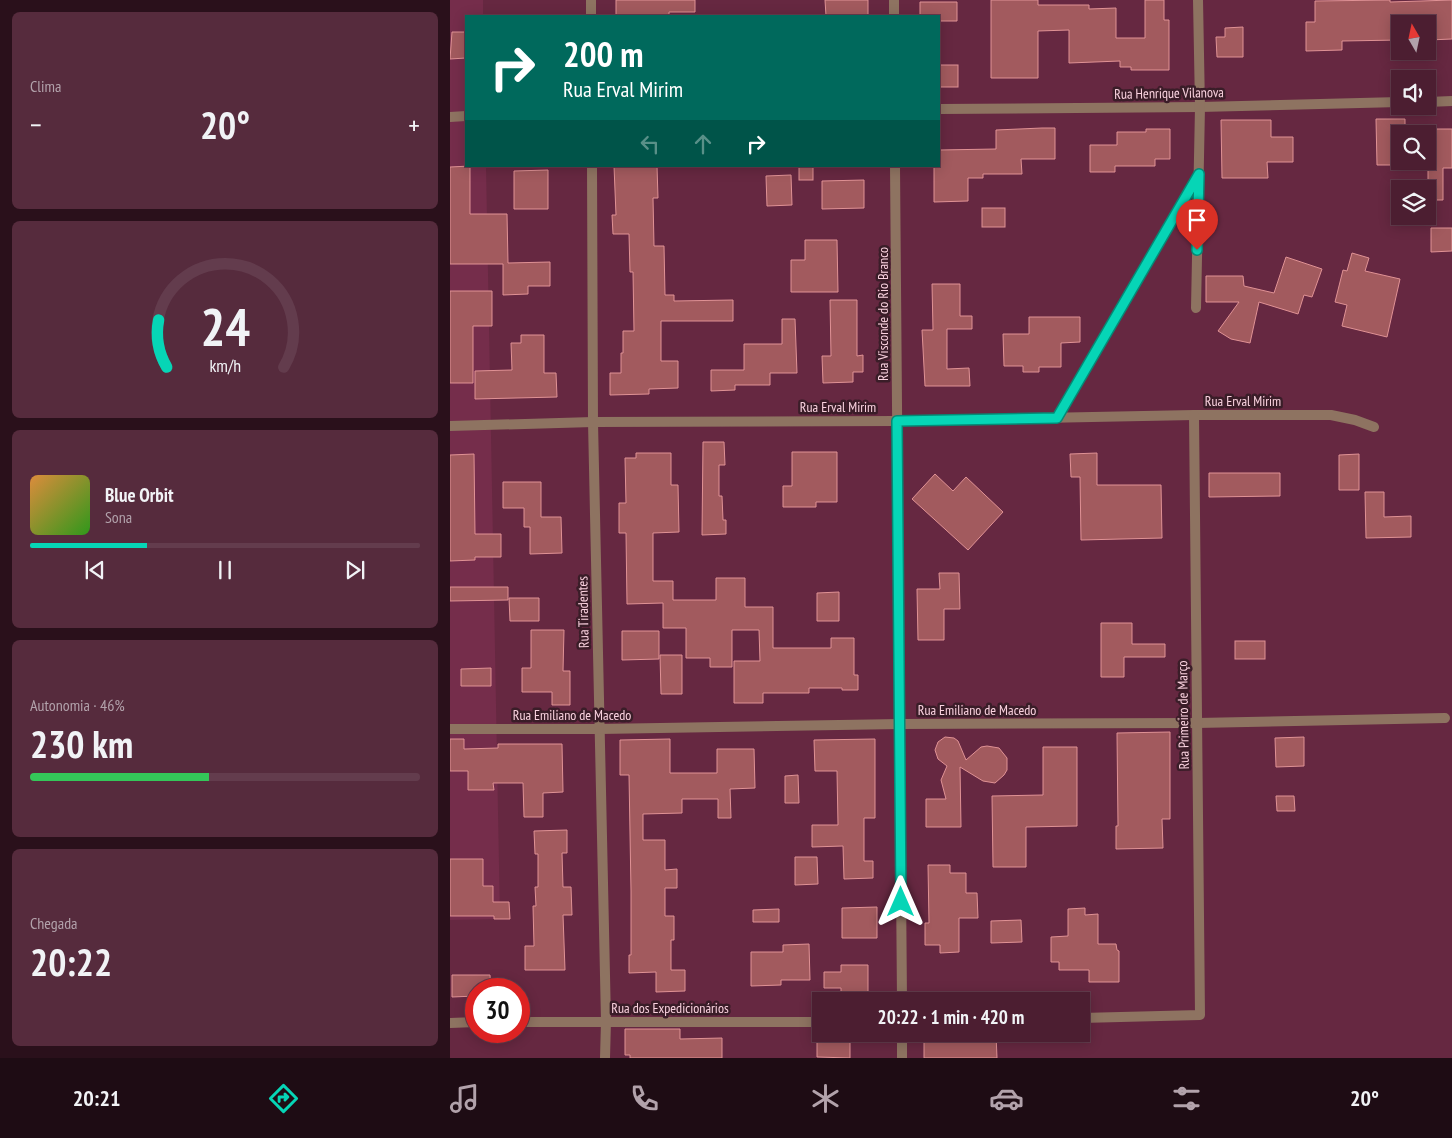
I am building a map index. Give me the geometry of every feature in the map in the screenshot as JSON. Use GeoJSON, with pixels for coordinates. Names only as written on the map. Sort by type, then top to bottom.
{"type":"FeatureCollection","features":[{"type":"Feature","properties":{"kind":"street"},"geometry":{"type":"LineString","coordinates":[[591,0],[591,15]]}},
{"type":"Feature","properties":{"kind":"street"},"geometry":{"type":"LineString","coordinates":[[894,0],[894,15]]}},
{"type":"Feature","properties":{"kind":"street"},"geometry":{"type":"LineString","coordinates":[[1196,308],[1200,107],[1198,0]]}},
{"type":"Feature","properties":{"kind":"street"},"geometry":{"type":"LineString","coordinates":[[1436,102],[1452,101]]}},
{"type":"Feature","properties":{"kind":"street","name":"Rua Henrique Vilanova"},"geometry":{"type":"LineString","coordinates":[[940,109],[1200,107],[1391,102]]}},
{"type":"Feature","properties":{"kind":"street"},"geometry":{"type":"LineString","coordinates":[[450,116],[465,116]]}},
{"type":"Feature","properties":{"kind":"street","name":"Rua Tiradentes"},"geometry":{"type":"LineString","coordinates":[[592,167],[593,422],[606,1021],[605,1058]]}},
{"type":"Feature","properties":{"kind":"street","name":"Rua Visconde do Rio Branco"},"geometry":{"type":"LineString","coordinates":[[895,167],[902,992]]}},
{"type":"Feature","properties":{"kind":"street"},"geometry":{"type":"LineString","coordinates":[[1057,418],[1199,174]]}},
{"type":"Feature","properties":{"kind":"street","name":"Rua Erval Mirim"},"geometry":{"type":"LineString","coordinates":[[450,426],[593,422],[897,421],[1194,415],[1331,415],[1355,420],[1374,427]]}},
{"type":"Feature","properties":{"kind":"street","name":"Rua Primeiro de Março"},"geometry":{"type":"LineString","coordinates":[[1090,1018],[1200,1015],[1194,415]]}},
{"type":"Feature","properties":{"kind":"street","name":"Rua Emiliano de Macedo"},"geometry":{"type":"LineString","coordinates":[[450,729],[600,730],[900,724],[1445,718]]}},
{"type":"Feature","properties":{"kind":"street"},"geometry":{"type":"LineString","coordinates":[[450,1023],[465,1022]]}},
{"type":"Feature","properties":{"kind":"street","name":"Rua dos Expedicionários"},"geometry":{"type":"LineString","coordinates":[[530,1022],[812,1022]]}},
{"type":"Feature","properties":{"kind":"street"},"geometry":{"type":"LineString","coordinates":[[902,1042],[902,1058]]}},
{"type":"Feature","properties":{"kind":"shaded area"},"geometry":{"type":"Polygon","coordinates":[[[450,0],[483,0],[483,15],[465,15],[465,167],[486,167],[500,919],[450,920],[450,0]]]}},
{"type":"Feature","properties":{"kind":"building"},"geometry":{"type":"Polygon","coordinates":[[[616,0],[695,0],[695,12],[669,12],[669,15],[616,15],[616,0]]]}},
{"type":"Feature","properties":{"kind":"building"},"geometry":{"type":"Polygon","coordinates":[[[825,0],[868,0],[868,15],[826,15],[825,0]]]}},
{"type":"Feature","properties":{"kind":"building"},"geometry":{"type":"Polygon","coordinates":[[[991,0],[1038,0],[1038,5],[1089,5],[1089,9],[1116,8],[1116,38],[1145,38],[1145,0],[1164,0],[1164,20],[1169,20],[1169,70],[1131,70],[1131,67],[1120,67],[1120,61],[1069,63],[1069,30],[1038,31],[1038,78],[991,78],[991,0]]]}},
{"type":"Feature","properties":{"kind":"building"},"geometry":{"type":"Polygon","coordinates":[[[1390,0],[1390,2],[1452,0],[1452,39],[1436,40],[1436,15],[1391,15],[1391,40],[1342,41],[1342,50],[1306,51],[1306,22],[1315,22],[1315,1],[1390,0]]]}},
{"type":"Feature","properties":{"kind":"building"},"geometry":{"type":"Polygon","coordinates":[[[920,2],[957,2],[957,21],[940,21],[940,15],[920,15],[920,2]]]}},
{"type":"Feature","properties":{"kind":"building"},"geometry":{"type":"Polygon","coordinates":[[[1243,27],[1243,57],[1217,57],[1216,37],[1225,37],[1225,28],[1243,27]]]}},
{"type":"Feature","properties":{"kind":"building"},"geometry":{"type":"Polygon","coordinates":[[[452,32],[465,32],[465,58],[450,59],[452,32]]]}},
{"type":"Feature","properties":{"kind":"building"},"geometry":{"type":"Polygon","coordinates":[[[940,65],[958,65],[958,87],[940,87],[940,65]]]}},
{"type":"Feature","properties":{"kind":"building"},"geometry":{"type":"Polygon","coordinates":[[[1376,119],[1405,119],[1405,125],[1391,125],[1391,165],[1377,165],[1376,119]]]}},
{"type":"Feature","properties":{"kind":"building"},"geometry":{"type":"Polygon","coordinates":[[[1221,120],[1271,120],[1271,137],[1293,137],[1293,162],[1267,162],[1268,178],[1222,178],[1221,120]]]}},
{"type":"Feature","properties":{"kind":"building"},"geometry":{"type":"Polygon","coordinates":[[[1055,128],[1055,159],[1021,159],[1022,174],[983,174],[983,178],[968,178],[968,201],[934,202],[934,167],[940,167],[940,150],[996,149],[996,130],[1055,128]]]}},
{"type":"Feature","properties":{"kind":"building"},"geometry":{"type":"Polygon","coordinates":[[[1146,129],[1170,129],[1170,159],[1155,159],[1155,166],[1115,166],[1115,172],[1090,172],[1090,145],[1117,145],[1117,132],[1146,132],[1146,129]]]}},
{"type":"Feature","properties":{"kind":"building"},"geometry":{"type":"Polygon","coordinates":[[[1436,129],[1452,129],[1452,168],[1443,168],[1443,200],[1436,200],[1436,180],[1428,180],[1428,170],[1436,170],[1436,129]]]}},
{"type":"Feature","properties":{"kind":"building"},"geometry":{"type":"Polygon","coordinates":[[[450,167],[470,167],[470,214],[507,214],[508,263],[550,262],[550,286],[528,286],[528,294],[503,295],[503,264],[450,264],[450,167]]]}},
{"type":"Feature","properties":{"kind":"building"},"geometry":{"type":"Polygon","coordinates":[[[614,167],[657,167],[658,198],[653,198],[654,246],[664,246],[665,295],[674,295],[674,301],[733,300],[733,321],[661,321],[661,361],[678,361],[678,388],[649,389],[649,394],[610,395],[610,373],[621,373],[623,331],[634,331],[633,272],[630,272],[629,234],[613,234],[612,215],[616,215],[614,167]]]}},
{"type":"Feature","properties":{"kind":"building"},"geometry":{"type":"Polygon","coordinates":[[[799,167],[813,167],[813,180],[799,180],[799,167]]]}},
{"type":"Feature","properties":{"kind":"building"},"geometry":{"type":"Polygon","coordinates":[[[548,170],[548,209],[514,209],[514,171],[548,170]]]}},
{"type":"Feature","properties":{"kind":"building"},"geometry":{"type":"Polygon","coordinates":[[[791,175],[792,205],[767,206],[766,176],[791,175]]]}},
{"type":"Feature","properties":{"kind":"building"},"geometry":{"type":"Polygon","coordinates":[[[864,180],[864,208],[822,209],[822,181],[864,180]]]}},
{"type":"Feature","properties":{"kind":"building"},"geometry":{"type":"Polygon","coordinates":[[[982,208],[1005,208],[1005,227],[982,227],[982,208]]]}},
{"type":"Feature","properties":{"kind":"building"},"geometry":{"type":"Polygon","coordinates":[[[1431,228],[1452,228],[1452,251],[1431,252],[1431,228]]]}},
{"type":"Feature","properties":{"kind":"building"},"geometry":{"type":"Polygon","coordinates":[[[805,240],[837,240],[838,292],[791,292],[791,260],[805,260],[805,240]]]}},
{"type":"Feature","properties":{"kind":"building"},"geometry":{"type":"Polygon","coordinates":[[[1352,253],[1369,258],[1365,271],[1400,279],[1387,337],[1342,326],[1347,305],[1335,302],[1343,270],[1347,271],[1352,253]]]}},
{"type":"Feature","properties":{"kind":"building"},"geometry":{"type":"Polygon","coordinates":[[[1286,257],[1322,269],[1312,297],[1304,295],[1298,314],[1259,302],[1250,343],[1231,339],[1218,331],[1239,302],[1206,302],[1206,276],[1243,276],[1244,286],[1274,293],[1286,257]]]}},
{"type":"Feature","properties":{"kind":"building"},"geometry":{"type":"Polygon","coordinates":[[[932,284],[960,284],[960,316],[972,316],[972,329],[947,329],[947,369],[969,368],[970,386],[925,386],[922,330],[933,330],[932,284]]]}},
{"type":"Feature","properties":{"kind":"building"},"geometry":{"type":"Polygon","coordinates":[[[450,291],[492,291],[492,326],[473,326],[473,383],[450,383],[450,291]]]}},
{"type":"Feature","properties":{"kind":"building"},"geometry":{"type":"Polygon","coordinates":[[[830,300],[857,300],[857,356],[863,355],[863,372],[853,372],[853,382],[823,383],[822,356],[831,356],[830,300]]]}},
{"type":"Feature","properties":{"kind":"building"},"geometry":{"type":"Polygon","coordinates":[[[1029,317],[1080,317],[1080,342],[1061,343],[1061,367],[1039,367],[1039,372],[1023,372],[1023,366],[1004,366],[1003,334],[1029,334],[1029,317]]]}},
{"type":"Feature","properties":{"kind":"building"},"geometry":{"type":"Polygon","coordinates":[[[782,319],[795,319],[797,373],[770,373],[770,385],[735,385],[735,390],[711,391],[711,370],[744,370],[744,344],[782,344],[782,319]]]}},
{"type":"Feature","properties":{"kind":"building"},"geometry":{"type":"Polygon","coordinates":[[[521,335],[544,335],[544,373],[556,373],[557,397],[475,399],[475,371],[512,370],[511,343],[521,343],[521,335]]]}},
{"type":"Feature","properties":{"kind":"building"},"geometry":{"type":"Polygon","coordinates":[[[703,442],[724,442],[725,465],[719,465],[719,496],[722,496],[723,520],[726,520],[726,534],[702,535],[703,442]]]}},
{"type":"Feature","properties":{"kind":"building"},"geometry":{"type":"Polygon","coordinates":[[[792,452],[837,452],[837,502],[816,502],[816,507],[783,507],[783,486],[792,486],[792,452]]]}},
{"type":"Feature","properties":{"kind":"building"},"geometry":{"type":"Polygon","coordinates":[[[636,453],[671,453],[671,485],[678,485],[679,532],[653,533],[653,581],[673,581],[673,600],[716,600],[716,578],[745,578],[745,607],[773,607],[773,648],[831,648],[831,638],[854,638],[854,675],[858,675],[858,690],[809,688],[809,693],[763,693],[763,703],[734,703],[734,661],[760,661],[759,630],[732,630],[732,667],[710,667],[710,658],[686,658],[686,628],[663,628],[663,603],[627,604],[626,533],[619,533],[619,503],[626,503],[625,458],[636,458],[636,453]]]}},
{"type":"Feature","properties":{"kind":"building"},"geometry":{"type":"Polygon","coordinates":[[[1097,453],[1097,485],[1161,485],[1162,538],[1081,540],[1080,477],[1071,477],[1070,454],[1097,453]]]}},
{"type":"Feature","properties":{"kind":"building"},"geometry":{"type":"Polygon","coordinates":[[[474,454],[475,534],[501,534],[501,557],[475,557],[475,560],[450,561],[450,455],[474,454]]]}},
{"type":"Feature","properties":{"kind":"building"},"geometry":{"type":"Polygon","coordinates":[[[1359,454],[1359,490],[1339,490],[1339,455],[1359,454]]]}},
{"type":"Feature","properties":{"kind":"building"},"geometry":{"type":"Polygon","coordinates":[[[1209,473],[1280,473],[1280,496],[1209,497],[1209,473]]]}},
{"type":"Feature","properties":{"kind":"building"},"geometry":{"type":"Polygon","coordinates":[[[935,474],[953,491],[966,477],[1003,512],[968,550],[912,499],[935,474]]]}},
{"type":"Feature","properties":{"kind":"building"},"geometry":{"type":"Polygon","coordinates":[[[503,482],[541,482],[541,517],[561,517],[562,553],[530,554],[530,527],[524,527],[524,508],[503,508],[503,482]]]}},
{"type":"Feature","properties":{"kind":"building"},"geometry":{"type":"Polygon","coordinates":[[[1365,492],[1384,492],[1384,517],[1411,516],[1411,537],[1366,538],[1365,492]]]}},
{"type":"Feature","properties":{"kind":"building"},"geometry":{"type":"Polygon","coordinates":[[[939,573],[959,573],[960,609],[944,609],[944,640],[918,640],[917,589],[940,589],[939,573]]]}},
{"type":"Feature","properties":{"kind":"building"},"geometry":{"type":"Polygon","coordinates":[[[450,587],[508,587],[508,600],[450,601],[450,587]]]}},
{"type":"Feature","properties":{"kind":"building"},"geometry":{"type":"Polygon","coordinates":[[[839,592],[839,621],[817,621],[817,593],[839,592]]]}},
{"type":"Feature","properties":{"kind":"building"},"geometry":{"type":"Polygon","coordinates":[[[509,598],[539,598],[539,621],[510,621],[509,598]]]}},
{"type":"Feature","properties":{"kind":"building"},"geometry":{"type":"Polygon","coordinates":[[[1101,623],[1132,623],[1132,644],[1165,644],[1165,657],[1124,657],[1124,677],[1101,677],[1101,623]]]}},
{"type":"Feature","properties":{"kind":"building"},"geometry":{"type":"Polygon","coordinates":[[[531,630],[564,630],[563,671],[570,671],[570,705],[552,705],[552,692],[522,692],[522,668],[531,668],[531,630]]]}},
{"type":"Feature","properties":{"kind":"building"},"geometry":{"type":"Polygon","coordinates":[[[622,631],[659,631],[659,659],[622,660],[622,631]]]}},
{"type":"Feature","properties":{"kind":"building"},"geometry":{"type":"Polygon","coordinates":[[[1235,641],[1265,641],[1265,659],[1235,659],[1235,641]]]}},
{"type":"Feature","properties":{"kind":"building"},"geometry":{"type":"Polygon","coordinates":[[[660,655],[682,655],[682,694],[661,694],[660,655]]]}},
{"type":"Feature","properties":{"kind":"building"},"geometry":{"type":"Polygon","coordinates":[[[491,668],[491,686],[461,686],[461,669],[491,668]]]}},
{"type":"Feature","properties":{"kind":"building"},"geometry":{"type":"Polygon","coordinates":[[[1170,732],[1170,819],[1162,819],[1163,848],[1116,849],[1116,826],[1118,826],[1117,733],[1170,732]]]}},
{"type":"Feature","properties":{"kind":"building"},"geometry":{"type":"Polygon","coordinates":[[[945,737],[954,738],[958,741],[966,760],[981,747],[999,748],[1007,758],[1007,770],[995,783],[983,781],[960,767],[961,827],[926,827],[926,799],[946,799],[941,780],[947,766],[938,759],[935,750],[938,742],[945,737]]]}},
{"type":"Feature","properties":{"kind":"building"},"geometry":{"type":"Polygon","coordinates":[[[1304,737],[1304,766],[1276,767],[1275,738],[1304,737]]]}},
{"type":"Feature","properties":{"kind":"building"},"geometry":{"type":"Polygon","coordinates":[[[450,739],[464,739],[464,749],[498,748],[498,744],[562,744],[563,792],[543,793],[543,817],[524,817],[523,783],[493,783],[494,790],[468,790],[468,771],[450,771],[450,739]]]}},
{"type":"Feature","properties":{"kind":"building"},"geometry":{"type":"Polygon","coordinates":[[[670,739],[670,773],[717,773],[717,749],[754,749],[755,788],[730,789],[731,818],[718,818],[718,799],[682,799],[682,813],[643,814],[643,840],[665,840],[665,870],[677,869],[677,888],[665,888],[665,916],[674,916],[674,940],[671,940],[671,970],[685,970],[685,991],[656,992],[656,972],[629,973],[629,955],[631,955],[631,891],[629,775],[620,775],[620,740],[670,739]]]}},
{"type":"Feature","properties":{"kind":"building"},"geometry":{"type":"Polygon","coordinates":[[[875,739],[875,818],[864,818],[864,861],[873,861],[873,878],[844,879],[843,846],[812,847],[812,825],[838,825],[837,771],[815,771],[814,740],[875,739]]]}},
{"type":"Feature","properties":{"kind":"building"},"geometry":{"type":"Polygon","coordinates":[[[1043,747],[1077,747],[1077,826],[1026,827],[1026,867],[993,867],[992,796],[1043,795],[1043,747]]]}},
{"type":"Feature","properties":{"kind":"building"},"geometry":{"type":"Polygon","coordinates":[[[798,775],[799,803],[785,803],[785,776],[798,775]]]}},
{"type":"Feature","properties":{"kind":"building"},"geometry":{"type":"Polygon","coordinates":[[[1276,796],[1294,796],[1295,811],[1277,811],[1276,796]]]}},
{"type":"Feature","properties":{"kind":"building"},"geometry":{"type":"Polygon","coordinates":[[[567,830],[567,853],[562,853],[563,887],[571,887],[572,915],[563,915],[565,970],[525,970],[525,946],[534,946],[533,906],[536,906],[535,887],[538,887],[538,854],[535,854],[534,831],[567,830]]]}},
{"type":"Feature","properties":{"kind":"building"},"geometry":{"type":"Polygon","coordinates":[[[795,857],[817,857],[818,884],[795,885],[795,857]]]}},
{"type":"Feature","properties":{"kind":"building"},"geometry":{"type":"Polygon","coordinates":[[[450,859],[483,859],[483,886],[493,886],[493,902],[509,902],[510,919],[494,919],[494,916],[450,916],[450,859]]]}},
{"type":"Feature","properties":{"kind":"building"},"geometry":{"type":"Polygon","coordinates":[[[928,865],[950,865],[950,873],[966,873],[966,893],[977,893],[978,918],[959,918],[959,952],[940,953],[940,945],[925,945],[925,923],[929,923],[928,865]]]}},
{"type":"Feature","properties":{"kind":"building"},"geometry":{"type":"Polygon","coordinates":[[[877,907],[877,938],[842,938],[842,908],[877,907]]]}},
{"type":"Feature","properties":{"kind":"building"},"geometry":{"type":"Polygon","coordinates":[[[1085,908],[1085,915],[1098,914],[1098,944],[1116,944],[1119,951],[1119,982],[1089,982],[1089,970],[1059,970],[1059,962],[1051,962],[1051,937],[1068,936],[1068,909],[1085,908]]]}},
{"type":"Feature","properties":{"kind":"building"},"geometry":{"type":"Polygon","coordinates":[[[779,909],[779,922],[753,922],[753,910],[779,909]]]}},
{"type":"Feature","properties":{"kind":"building"},"geometry":{"type":"Polygon","coordinates":[[[1021,920],[1022,942],[991,943],[991,921],[1021,920]]]}},
{"type":"Feature","properties":{"kind":"building"},"geometry":{"type":"Polygon","coordinates":[[[809,944],[810,980],[781,980],[781,985],[751,986],[751,952],[783,952],[783,945],[809,944]]]}},
{"type":"Feature","properties":{"kind":"building"},"geometry":{"type":"Polygon","coordinates":[[[841,965],[868,965],[868,992],[841,992],[841,988],[824,988],[824,972],[841,972],[841,965]]]}},
{"type":"Feature","properties":{"kind":"building"},"geometry":{"type":"Polygon","coordinates":[[[452,975],[490,975],[490,978],[465,978],[465,996],[452,997],[452,975]]]}},
{"type":"Feature","properties":{"kind":"building"},"geometry":{"type":"Polygon","coordinates":[[[625,1029],[680,1029],[680,1039],[722,1038],[722,1058],[630,1058],[630,1055],[625,1055],[625,1029]]]}},
{"type":"Feature","properties":{"kind":"building"},"geometry":{"type":"Polygon","coordinates":[[[817,1042],[850,1042],[850,1058],[817,1057],[817,1042]]]}},
{"type":"Feature","properties":{"kind":"building"},"geometry":{"type":"Polygon","coordinates":[[[924,1042],[996,1042],[997,1058],[924,1058],[924,1042]]]}},
{"type":"Feature","properties":{"kind":"route"},"geometry":{"type":"LineString","coordinates":[[901,902],[897,421],[1057,418],[1199,174],[1197,250]]}}]}
